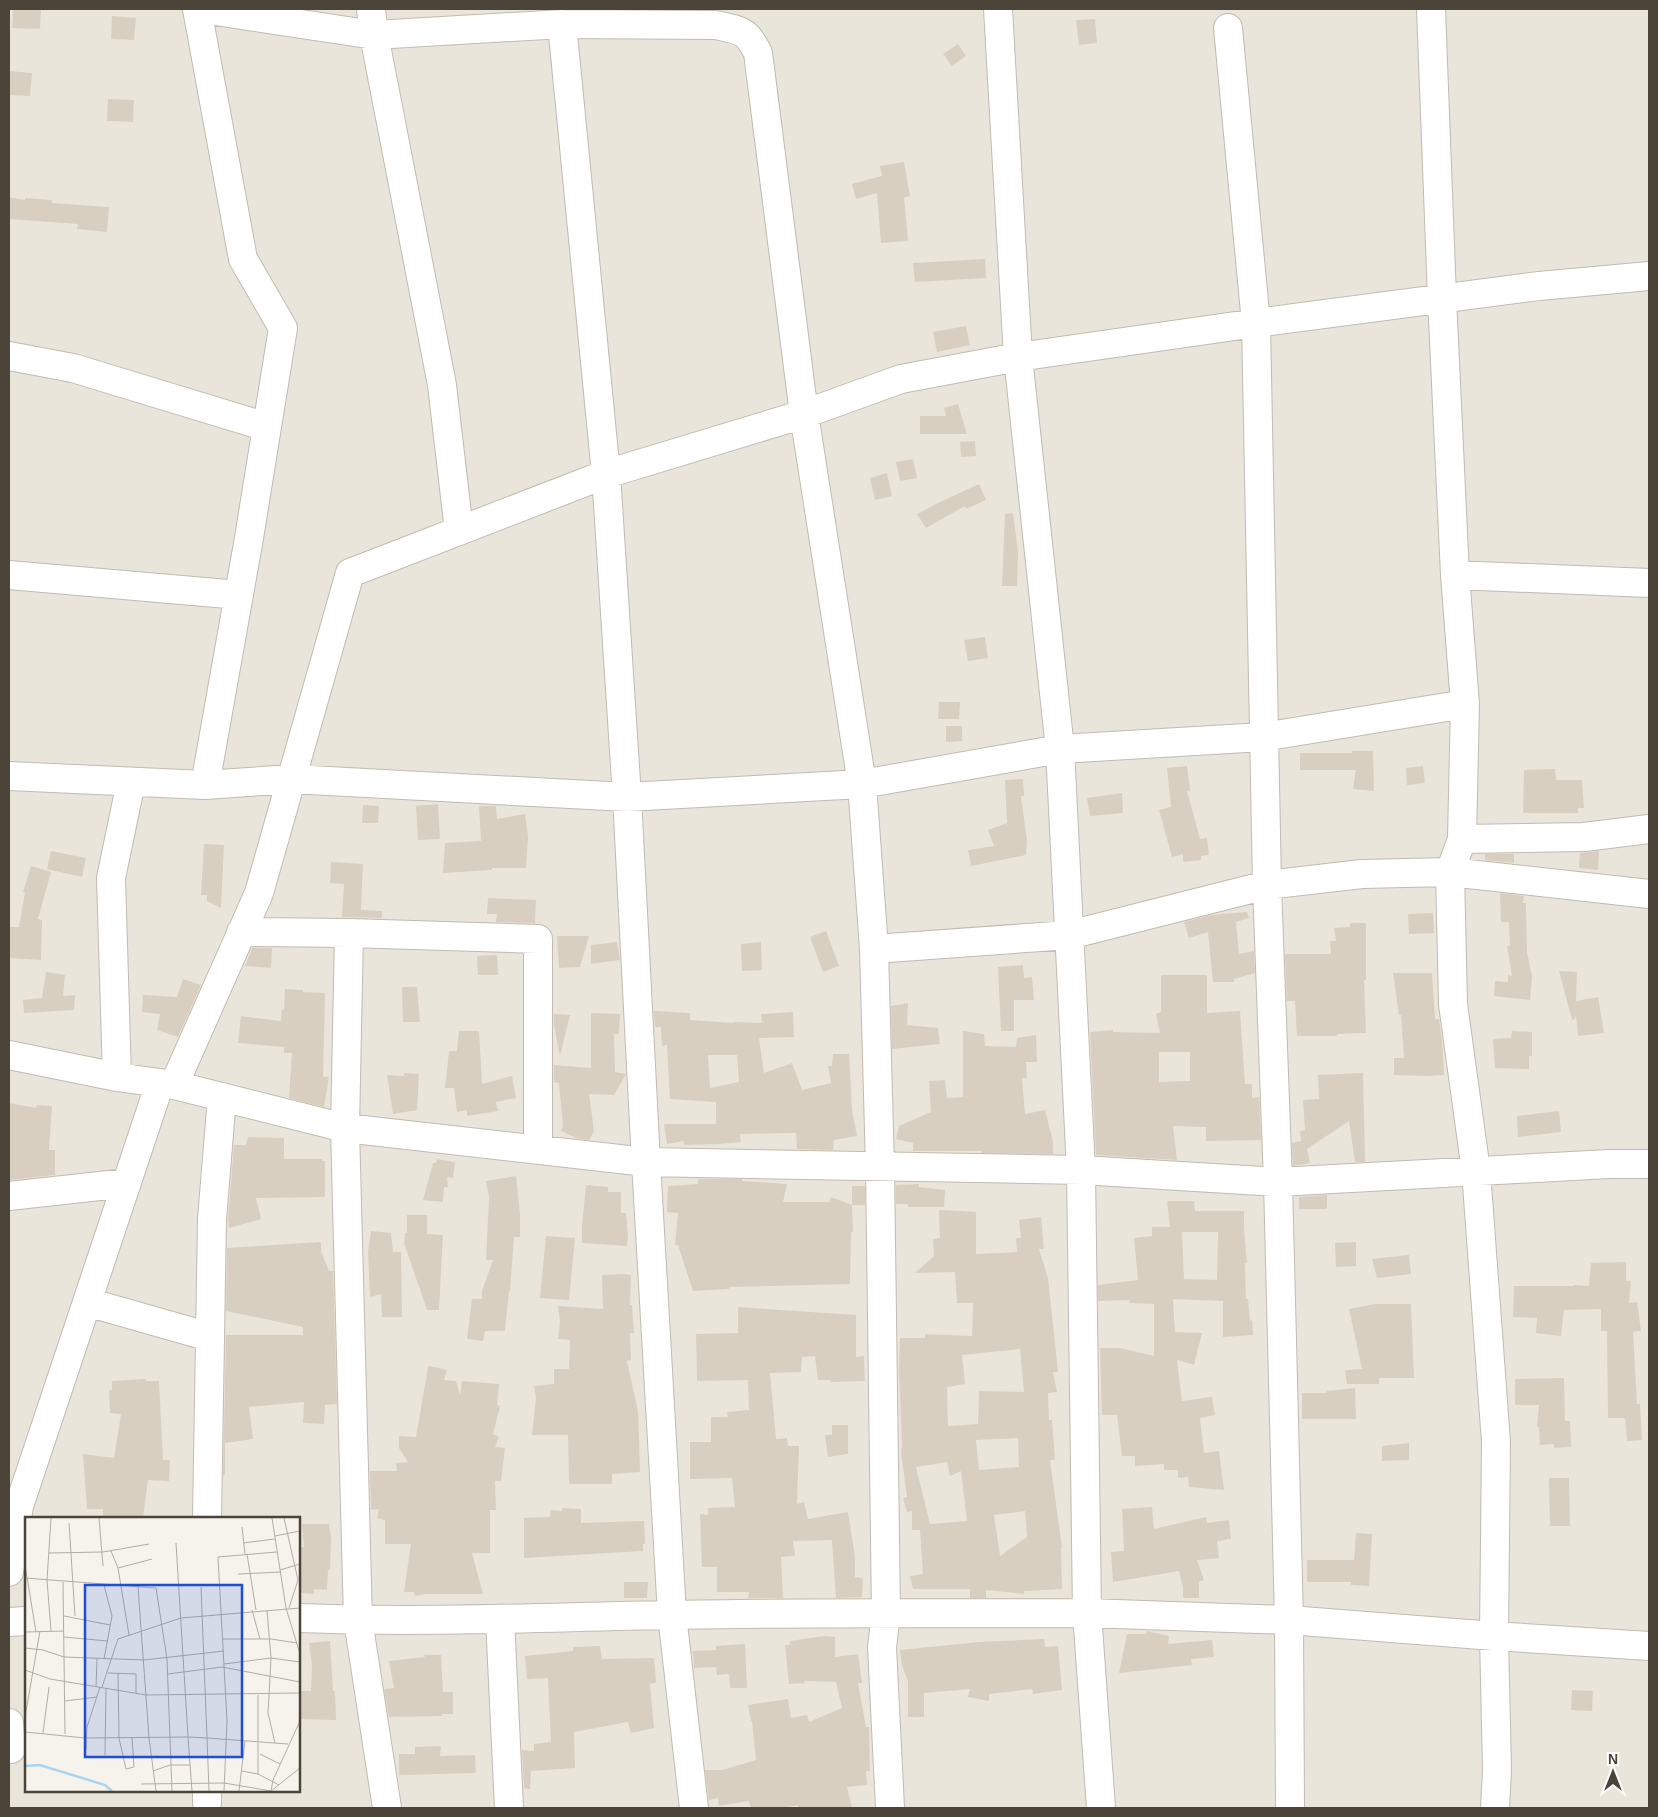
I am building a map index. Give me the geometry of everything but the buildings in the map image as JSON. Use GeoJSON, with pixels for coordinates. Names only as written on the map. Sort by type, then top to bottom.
{"type":"FeatureCollection","features":[{"type":"Feature","properties":{"kind":"street"},"geometry":{"type":"LineString","coordinates":[[197,9],[244,260],[283,328],[239,595],[205,785]]}},
{"type":"Feature","properties":{"kind":"street"},"geometry":{"type":"LineString","coordinates":[[202,9],[373,22],[716,25],[737,30],[749,36],[758,53],[804,414],[862,784],[874,949],[880,1166],[886,1614],[882,1647],[890,1808]]}},
{"type":"Feature","properties":{"kind":"street"},"geometry":{"type":"LineString","coordinates":[[998,9],[1018,357],[1060,749],[1080,1170],[1087,1613],[1101,1808]]}},
{"type":"Feature","properties":{"kind":"street"},"geometry":{"type":"LineString","coordinates":[[1431,9],[1455,574],[1465,704],[1462,839],[1450,872],[1453,1004],[1476,1171],[1496,1442],[1494,1636],[1497,1771],[1495,1808]]}},
{"type":"Feature","properties":{"kind":"street"},"geometry":{"type":"LineString","coordinates":[[373,22],[442,385],[459,531]]}},
{"type":"Feature","properties":{"kind":"street"},"geometry":{"type":"LineString","coordinates":[[562,24],[606,474],[627,798],[672,1615],[694,1808]]}},
{"type":"Feature","properties":{"kind":"street"},"geometry":{"type":"LineString","coordinates":[[1228,28],[1256,323],[1263,737],[1278,1182],[1289,1620],[1290,1808]]}},
{"type":"Feature","properties":{"kind":"street"},"geometry":{"type":"LineString","coordinates":[[9,1572],[19,1506],[127,1183],[167,1084],[259,892],[350,573],[606,474],[804,414],[901,379],[1018,357],[1256,323],[1539,286],[1649,276]]}},
{"type":"Feature","properties":{"kind":"street"},"geometry":{"type":"LineString","coordinates":[[9,356],[73,368],[267,427]]}},
{"type":"Feature","properties":{"kind":"street"},"geometry":{"type":"LineString","coordinates":[[1455,574],[1649,583]]}},
{"type":"Feature","properties":{"kind":"street"},"geometry":{"type":"LineString","coordinates":[[9,575],[239,595]]}},
{"type":"Feature","properties":{"kind":"street"},"geometry":{"type":"LineString","coordinates":[[9,776],[205,785],[291,779],[627,798],[862,784],[1060,749],[1263,737],[1465,704]]}},
{"type":"Feature","properties":{"kind":"street"},"geometry":{"type":"LineString","coordinates":[[117,1077],[111,878],[131,782]]}},
{"type":"Feature","properties":{"kind":"street"},"geometry":{"type":"LineString","coordinates":[[1462,839],[1584,837],[1649,829]]}},
{"type":"Feature","properties":{"kind":"street"},"geometry":{"type":"LineString","coordinates":[[874,949],[1069,935],[1267,886],[1362,874],[1450,872],[1649,894]]}},
{"type":"Feature","properties":{"kind":"street"},"geometry":{"type":"LineString","coordinates":[[241,932],[349,933],[538,939],[538,1149]]}},
{"type":"Feature","properties":{"kind":"street"},"geometry":{"type":"LineString","coordinates":[[349,933],[345,1128],[358,1620],[387,1808]]}},
{"type":"Feature","properties":{"kind":"street"},"geometry":{"type":"LineString","coordinates":[[9,1054],[117,1077],[167,1084],[345,1128],[646,1162],[1080,1170],[1278,1182],[1610,1164],[1649,1164]]}},
{"type":"Feature","properties":{"kind":"street"},"geometry":{"type":"LineString","coordinates":[[207,1517],[212,1219],[222,1097]]}},
{"type":"Feature","properties":{"kind":"street"},"geometry":{"type":"LineString","coordinates":[[9,1196],[127,1183]]}},
{"type":"Feature","properties":{"kind":"street"},"geometry":{"type":"LineString","coordinates":[[87,1302],[210,1337]]}},
{"type":"Feature","properties":{"kind":"street"},"geometry":{"type":"LineString","coordinates":[[300,1618],[358,1620],[672,1615],[1087,1613],[1289,1620],[1649,1646]]}},
{"type":"Feature","properties":{"kind":"street"},"geometry":{"type":"LineString","coordinates":[[500,1619],[509,1808]]}},
{"type":"Feature","properties":{"kind":"street"},"geometry":{"type":"LineString","coordinates":[[9,1622],[25,1621]]}},
{"type":"Feature","properties":{"kind":"shaded area"},"geometry":{"type":"Polygon","coordinates":[[[9,9],[1649,9],[1649,1808],[9,1808],[9,9]]]}}]}
